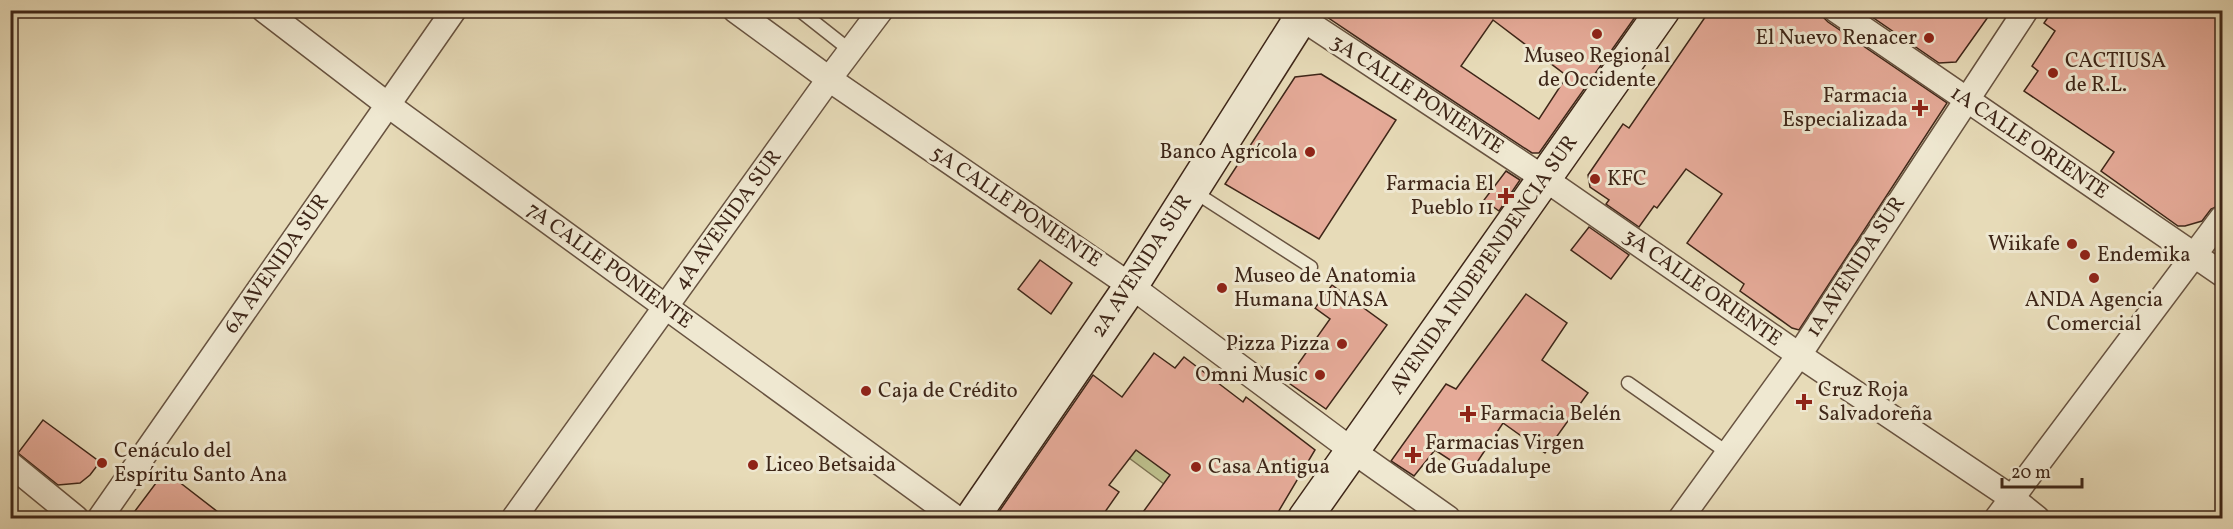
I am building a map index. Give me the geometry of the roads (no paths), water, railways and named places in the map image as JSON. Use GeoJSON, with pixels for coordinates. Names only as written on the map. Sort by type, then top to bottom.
{"type":"FeatureCollection","features":[{"type":"Feature","properties":{"kind":"main road","name":"AVENIDA INDEPENDENCIA SUR"},"geometry":{"type":"LineString","coordinates":[[1305,519],[1663,10]]}},
{"type":"Feature","properties":{"kind":"main road","name":"2A AVENIDA SUR"},"geometry":{"type":"LineString","coordinates":[[972,519],[1131,286],[1192,191],[1299,13]]}},
{"type":"Feature","properties":{"kind":"street","name":"7A CALLE PONIENTE"},"geometry":{"type":"LineString","coordinates":[[264,10],[388,105],[956,519]]}},
{"type":"Feature","properties":{"kind":"street","name":"6A AVENIDA SUR"},"geometry":{"type":"LineString","coordinates":[[100,519],[454,10]]}},
{"type":"Feature","properties":{"kind":"street","name":"5A CALLE PONIENTE"},"geometry":{"type":"LineString","coordinates":[[735,10],[830,79],[1131,286],[1448,519]]}},
{"type":"Feature","properties":{"kind":"street","name":"4A AVENIDA SUR"},"geometry":{"type":"LineString","coordinates":[[514,519],[881,10]]}},
{"type":"Feature","properties":{"kind":"street","name":"1A CALLE ORIENTE"},"geometry":{"type":"LineString","coordinates":[[1836,10],[2223,274]]}},
{"type":"Feature","properties":{"kind":"street","name":"1A AVENIDA SUR"},"geometry":{"type":"LineString","coordinates":[[1681,519],[1798,355],[2026,10]]}},
{"type":"Feature","properties":{"kind":"street","name":"3A CALLE PONIENTE"},"geometry":{"type":"LineString","coordinates":[[1299,13],[1545,179]]}},
{"type":"Feature","properties":{"kind":"street","name":"3A CALLE ORIENTE"},"geometry":{"type":"LineString","coordinates":[[1545,179],[1798,355],[2012,498],[2037,519]]}},
{"type":"Feature","properties":{"kind":"street"},"geometry":{"type":"LineString","coordinates":[[1997,519],[2223,218]]}},
{"type":"Feature","properties":{"kind":"street"},"geometry":{"type":"LineString","coordinates":[[10,464],[76,519]]}},
{"type":"Feature","properties":{"kind":"lane"},"geometry":{"type":"LineString","coordinates":[[799,10],[851,51]]}},
{"type":"Feature","properties":{"kind":"lane"},"geometry":{"type":"LineString","coordinates":[[1192,191],[1311,267]]}},
{"type":"Feature","properties":{"kind":"lane"},"geometry":{"type":"LineString","coordinates":[[1628,383],[1728,453]]}},
{"type":"Feature","properties":{"kind":"place","name":"Museo Regional de Occidente"},"geometry":{"type":"Point","coordinates":[1597,34]}},
{"type":"Feature","properties":{"kind":"place","name":"El Nuevo Renacer"},"geometry":{"type":"Point","coordinates":[1929,38]}},
{"type":"Feature","properties":{"kind":"place","name":"CACTIUSA de R.L."},"geometry":{"type":"Point","coordinates":[2053,73]}},
{"type":"Feature","properties":{"kind":"place","name":"Farmacia Especializada"},"geometry":{"type":"Point","coordinates":[1920,108]}},
{"type":"Feature","properties":{"kind":"place","name":"Banco Agrícola"},"geometry":{"type":"Point","coordinates":[1310,152]}},
{"type":"Feature","properties":{"kind":"place","name":"KFC"},"geometry":{"type":"Point","coordinates":[1595,179]}},
{"type":"Feature","properties":{"kind":"place","name":"Farmacia El Pueblo 11"},"geometry":{"type":"Point","coordinates":[1506,196]}},
{"type":"Feature","properties":{"kind":"place","name":"Wiikafe"},"geometry":{"type":"Point","coordinates":[2072,244]}},
{"type":"Feature","properties":{"kind":"place","name":"Endemika"},"geometry":{"type":"Point","coordinates":[2085,255]}},
{"type":"Feature","properties":{"kind":"place","name":"ANDA Agencia Comercial"},"geometry":{"type":"Point","coordinates":[2094,278]}},
{"type":"Feature","properties":{"kind":"place","name":"Museo de Anatomia Humana UNASA"},"geometry":{"type":"Point","coordinates":[1222,288]}},
{"type":"Feature","properties":{"kind":"place","name":"Pizza Pizza"},"geometry":{"type":"Point","coordinates":[1342,344]}},
{"type":"Feature","properties":{"kind":"place","name":"Omni Music"},"geometry":{"type":"Point","coordinates":[1320,375]}},
{"type":"Feature","properties":{"kind":"place","name":"Caja de Crédito"},"geometry":{"type":"Point","coordinates":[866,391]}},
{"type":"Feature","properties":{"kind":"place","name":"Cruz Roja Salvadoreña"},"geometry":{"type":"Point","coordinates":[1804,402]}},
{"type":"Feature","properties":{"kind":"place","name":"Farmacia Belén"},"geometry":{"type":"Point","coordinates":[1468,414]}},
{"type":"Feature","properties":{"kind":"place","name":"Farmacias Virgen de Guadalupe"},"geometry":{"type":"Point","coordinates":[1413,455]}},
{"type":"Feature","properties":{"kind":"place","name":"Cenáculo del Espíritu Santo Ana"},"geometry":{"type":"Point","coordinates":[102,463]}},
{"type":"Feature","properties":{"kind":"place","name":"Liceo Betsaida"},"geometry":{"type":"Point","coordinates":[753,465]}},
{"type":"Feature","properties":{"kind":"place","name":"Casa Antigua"},"geometry":{"type":"Point","coordinates":[1196,467]}}]}
